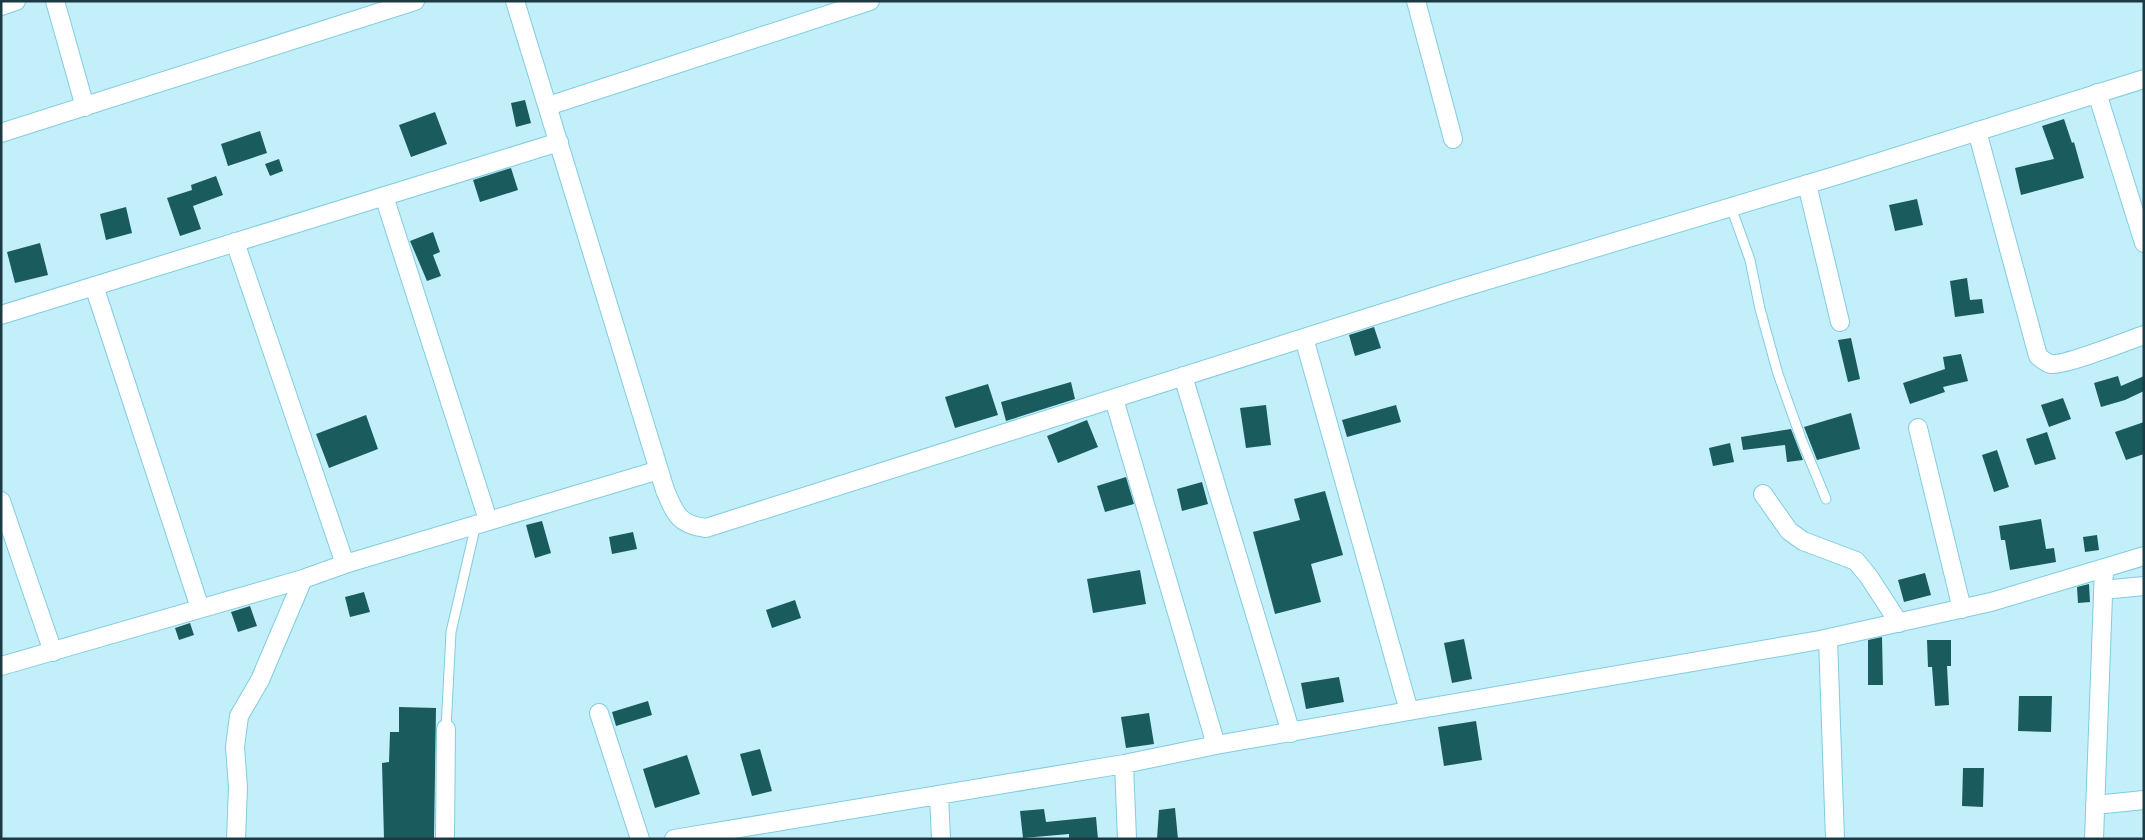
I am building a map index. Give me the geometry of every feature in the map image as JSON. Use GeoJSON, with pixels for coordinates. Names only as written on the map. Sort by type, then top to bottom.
{"type":"FeatureCollection","features":[{"type":"Feature","properties":{"kind":"street"},"geometry":{"type":"LineString","coordinates":[[1,6],[16,1]]}},
{"type":"Feature","properties":{"kind":"street"},"geometry":{"type":"LineString","coordinates":[[55,1],[85,107]]}},
{"type":"Feature","properties":{"kind":"street"},"geometry":{"type":"LineString","coordinates":[[1,133],[415,1]]}},
{"type":"Feature","properties":{"kind":"street"},"geometry":{"type":"LineString","coordinates":[[515,1],[659,470],[678,517],[684,523],[694,527],[706,528],[1304,338],[2144,80]]}},
{"type":"Feature","properties":{"kind":"street"},"geometry":{"type":"LineString","coordinates":[[548,106],[870,1]]}},
{"type":"Feature","properties":{"kind":"street"},"geometry":{"type":"LineString","coordinates":[[1416,1],[1453,140]]}},
{"type":"Feature","properties":{"kind":"street"},"geometry":{"type":"LineString","coordinates":[[2097,93],[2144,243]]}},
{"type":"Feature","properties":{"kind":"street"},"geometry":{"type":"LineString","coordinates":[[1977,131],[2038,356],[2052,365],[2070,361],[2144,335]]}},
{"type":"Feature","properties":{"kind":"street"},"geometry":{"type":"LineString","coordinates":[[1,314],[559,142]]}},
{"type":"Feature","properties":{"kind":"street"},"geometry":{"type":"LineString","coordinates":[[1807,184],[1840,322]]}},
{"type":"Feature","properties":{"kind":"street"},"geometry":{"type":"LineString","coordinates":[[384,196],[482,522]]}},
{"type":"Feature","properties":{"kind":"street"},"geometry":{"type":"LineString","coordinates":[[235,242],[345,564]]}},
{"type":"Feature","properties":{"kind":"street"},"geometry":{"type":"LineString","coordinates":[[94,286],[200,608]]}},
{"type":"Feature","properties":{"kind":"street"},"geometry":{"type":"LineString","coordinates":[[1304,338],[1409,711]]}},
{"type":"Feature","properties":{"kind":"street"},"geometry":{"type":"LineString","coordinates":[[1184,376],[1291,733]]}},
{"type":"Feature","properties":{"kind":"street"},"geometry":{"type":"LineString","coordinates":[[1114,399],[1216,745]]}},
{"type":"Feature","properties":{"kind":"street"},"geometry":{"type":"LineString","coordinates":[[1918,428],[1962,609]]}},
{"type":"Feature","properties":{"kind":"street"},"geometry":{"type":"LineString","coordinates":[[1,666],[303,579],[345,564],[482,522],[659,470]]}},
{"type":"Feature","properties":{"kind":"street"},"geometry":{"type":"LineString","coordinates":[[1763,494],[1789,531],[1803,542],[1856,561],[1869,577],[1899,623]]}},
{"type":"Feature","properties":{"kind":"street"},"geometry":{"type":"LineString","coordinates":[[1,501],[53,652]]}},
{"type":"Feature","properties":{"kind":"street"},"geometry":{"type":"LineString","coordinates":[[674,839],[774,831],[939,795],[1124,764],[1216,745],[1409,711],[1828,639],[1991,602],[2144,556]]}},
{"type":"Feature","properties":{"kind":"street"},"geometry":{"type":"LineString","coordinates":[[2094,839],[2104,568]]}},
{"type":"Feature","properties":{"kind":"street"},"geometry":{"type":"LineString","coordinates":[[236,839],[238,787],[235,747],[239,716],[260,680],[303,579]]}},
{"type":"Feature","properties":{"kind":"street"},"geometry":{"type":"LineString","coordinates":[[2103,590],[2144,586]]}},
{"type":"Feature","properties":{"kind":"street"},"geometry":{"type":"LineString","coordinates":[[1828,639],[1835,839]]}},
{"type":"Feature","properties":{"kind":"street"},"geometry":{"type":"LineString","coordinates":[[599,713],[640,839]]}},
{"type":"Feature","properties":{"kind":"street"},"geometry":{"type":"LineString","coordinates":[[444,839],[446,729]]}},
{"type":"Feature","properties":{"kind":"street"},"geometry":{"type":"LineString","coordinates":[[1124,764],[1127,839]]}},
{"type":"Feature","properties":{"kind":"street"},"geometry":{"type":"LineString","coordinates":[[939,795],[941,839]]}},
{"type":"Feature","properties":{"kind":"street"},"geometry":{"type":"LineString","coordinates":[[2095,805],[2144,800]]}},
{"type":"Feature","properties":{"kind":"lane"},"geometry":{"type":"LineString","coordinates":[[1731,207],[1750,260],[1760,309],[1778,374],[1826,500]]}},
{"type":"Feature","properties":{"kind":"lane"},"geometry":{"type":"LineString","coordinates":[[446,729],[451,632],[482,522]]}},
{"type":"Feature","properties":{"kind":"building"},"geometry":{"type":"Polygon","coordinates":[[[525,100],[531,123],[516,127],[511,103],[525,100]]]}},
{"type":"Feature","properties":{"kind":"building"},"geometry":{"type":"Polygon","coordinates":[[[435,112],[447,144],[411,157],[399,125],[435,112]]]}},
{"type":"Feature","properties":{"kind":"building"},"geometry":{"type":"Polygon","coordinates":[[[2064,119],[2072,143],[2074,142],[2084,178],[2021,195],[2015,168],[2054,159],[2042,126],[2064,119]]]}},
{"type":"Feature","properties":{"kind":"building"},"geometry":{"type":"Polygon","coordinates":[[[260,131],[267,153],[228,166],[221,144],[260,131]]]}},
{"type":"Feature","properties":{"kind":"building"},"geometry":{"type":"Polygon","coordinates":[[[279,159],[283,171],[270,176],[265,164],[279,159]]]}},
{"type":"Feature","properties":{"kind":"building"},"geometry":{"type":"Polygon","coordinates":[[[511,168],[518,190],[480,202],[473,180],[511,168]]]}},
{"type":"Feature","properties":{"kind":"building"},"geometry":{"type":"Polygon","coordinates":[[[216,176],[223,195],[193,206],[201,229],[180,236],[167,198],[192,190],[191,185],[216,176]]]}},
{"type":"Feature","properties":{"kind":"building"},"geometry":{"type":"Polygon","coordinates":[[[1917,199],[1923,225],[1895,231],[1889,205],[1917,199]]]}},
{"type":"Feature","properties":{"kind":"building"},"geometry":{"type":"Polygon","coordinates":[[[126,207],[132,233],[106,240],[100,214],[126,207]]]}},
{"type":"Feature","properties":{"kind":"building"},"geometry":{"type":"Polygon","coordinates":[[[433,232],[440,252],[433,255],[441,276],[427,281],[410,241],[433,232]]]}},
{"type":"Feature","properties":{"kind":"building"},"geometry":{"type":"Polygon","coordinates":[[[40,243],[48,275],[15,283],[7,252],[40,243]]]}},
{"type":"Feature","properties":{"kind":"building"},"geometry":{"type":"Polygon","coordinates":[[[1967,278],[1970,300],[1982,299],[1984,313],[1955,317],[1950,281],[1967,278]]]}},
{"type":"Feature","properties":{"kind":"building"},"geometry":{"type":"Polygon","coordinates":[[[1374,327],[1381,348],[1355,356],[1349,335],[1374,327]]]}},
{"type":"Feature","properties":{"kind":"building"},"geometry":{"type":"Polygon","coordinates":[[[1851,338],[1860,379],[1848,382],[1838,340],[1851,338]]]}},
{"type":"Feature","properties":{"kind":"building"},"geometry":{"type":"Polygon","coordinates":[[[1961,354],[1968,381],[1943,387],[1945,392],[1910,404],[1903,383],[1945,369],[1943,357],[1961,354]]]}},
{"type":"Feature","properties":{"kind":"building"},"geometry":{"type":"Polygon","coordinates":[[[2118,376],[2121,386],[2144,376],[2144,391],[2125,400],[2101,407],[2094,383],[2118,376]]]}},
{"type":"Feature","properties":{"kind":"building"},"geometry":{"type":"Polygon","coordinates":[[[1071,382],[1075,399],[1006,421],[1001,402],[1071,382]]]}},
{"type":"Feature","properties":{"kind":"building"},"geometry":{"type":"Polygon","coordinates":[[[988,384],[998,415],[955,428],[945,397],[988,384]]]}},
{"type":"Feature","properties":{"kind":"building"},"geometry":{"type":"Polygon","coordinates":[[[2063,398],[2071,419],[2049,427],[2041,405],[2063,398]]]}},
{"type":"Feature","properties":{"kind":"building"},"geometry":{"type":"Polygon","coordinates":[[[1266,405],[1271,445],[1246,448],[1240,408],[1266,405]]]}},
{"type":"Feature","properties":{"kind":"building"},"geometry":{"type":"Polygon","coordinates":[[[1396,405],[1401,422],[1347,437],[1342,420],[1396,405]]]}},
{"type":"Feature","properties":{"kind":"building"},"geometry":{"type":"Polygon","coordinates":[[[1851,413],[1860,449],[1817,460],[1804,427],[1851,413]]]}},
{"type":"Feature","properties":{"kind":"building"},"geometry":{"type":"Polygon","coordinates":[[[366,415],[378,449],[329,468],[316,434],[366,415]]]}},
{"type":"Feature","properties":{"kind":"building"},"geometry":{"type":"Polygon","coordinates":[[[1087,420],[1098,447],[1058,463],[1047,436],[1087,420]]]}},
{"type":"Feature","properties":{"kind":"building"},"geometry":{"type":"Polygon","coordinates":[[[2144,422],[2144,454],[2126,460],[2115,432],[2144,422]]]}},
{"type":"Feature","properties":{"kind":"building"},"geometry":{"type":"Polygon","coordinates":[[[1791,429],[1803,460],[1787,462],[1785,445],[1743,450],[1741,437],[1791,429]]]}},
{"type":"Feature","properties":{"kind":"building"},"geometry":{"type":"Polygon","coordinates":[[[2047,432],[2056,459],[2035,465],[2026,439],[2047,432]]]}},
{"type":"Feature","properties":{"kind":"building"},"geometry":{"type":"Polygon","coordinates":[[[1730,443],[1734,462],[1713,466],[1709,448],[1730,443]]]}},
{"type":"Feature","properties":{"kind":"building"},"geometry":{"type":"Polygon","coordinates":[[[1997,450],[2009,487],[1994,492],[1982,455],[1997,450]]]}},
{"type":"Feature","properties":{"kind":"building"},"geometry":{"type":"Polygon","coordinates":[[[1126,477],[1134,504],[1105,512],[1097,486],[1126,477]]]}},
{"type":"Feature","properties":{"kind":"building"},"geometry":{"type":"Polygon","coordinates":[[[1202,482],[1208,504],[1182,511],[1177,489],[1202,482]]]}},
{"type":"Feature","properties":{"kind":"building"},"geometry":{"type":"Polygon","coordinates":[[[1325,491],[1343,555],[1311,564],[1321,602],[1275,614],[1253,532],[1300,520],[1294,499],[1325,491]]]}},
{"type":"Feature","properties":{"kind":"building"},"geometry":{"type":"Polygon","coordinates":[[[2041,519],[2046,549],[2054,548],[2056,562],[2010,570],[2005,540],[2001,540],[1999,526],[2041,519]]]}},
{"type":"Feature","properties":{"kind":"building"},"geometry":{"type":"Polygon","coordinates":[[[542,521],[551,553],[535,558],[526,525],[542,521]]]}},
{"type":"Feature","properties":{"kind":"building"},"geometry":{"type":"Polygon","coordinates":[[[633,532],[637,549],[612,554],[609,537],[633,532]]]}},
{"type":"Feature","properties":{"kind":"building"},"geometry":{"type":"Polygon","coordinates":[[[2097,535],[2099,550],[2085,552],[2083,537],[2097,535]]]}},
{"type":"Feature","properties":{"kind":"building"},"geometry":{"type":"Polygon","coordinates":[[[1140,570],[1146,604],[1093,613],[1087,579],[1140,570]]]}},
{"type":"Feature","properties":{"kind":"building"},"geometry":{"type":"Polygon","coordinates":[[[1925,573],[1931,595],[1904,602],[1898,580],[1925,573]]]}},
{"type":"Feature","properties":{"kind":"building"},"geometry":{"type":"Polygon","coordinates":[[[2089,584],[2090,602],[2078,603],[2077,587],[2089,584]]]}},
{"type":"Feature","properties":{"kind":"building"},"geometry":{"type":"Polygon","coordinates":[[[364,592],[370,612],[350,617],[345,597],[364,592]]]}},
{"type":"Feature","properties":{"kind":"building"},"geometry":{"type":"Polygon","coordinates":[[[795,600],[801,618],[772,628],[766,610],[795,600]]]}},
{"type":"Feature","properties":{"kind":"building"},"geometry":{"type":"Polygon","coordinates":[[[250,606],[257,626],[238,632],[231,612],[250,606]]]}},
{"type":"Feature","properties":{"kind":"building"},"geometry":{"type":"Polygon","coordinates":[[[190,623],[194,635],[179,640],[175,628],[190,623]]]}},
{"type":"Feature","properties":{"kind":"building"},"geometry":{"type":"Polygon","coordinates":[[[1882,637],[1883,685],[1868,685],[1868,640],[1882,637]]]}},
{"type":"Feature","properties":{"kind":"building"},"geometry":{"type":"Polygon","coordinates":[[[1464,639],[1472,679],[1452,683],[1444,643],[1464,639]]]}},
{"type":"Feature","properties":{"kind":"building"},"geometry":{"type":"Polygon","coordinates":[[[1927,640],[1951,640],[1951,666],[1947,666],[1949,705],[1935,706],[1932,667],[1928,667],[1927,640]]]}},
{"type":"Feature","properties":{"kind":"building"},"geometry":{"type":"Polygon","coordinates":[[[1339,677],[1344,702],[1306,709],[1301,683],[1339,677]]]}},
{"type":"Feature","properties":{"kind":"building"},"geometry":{"type":"Polygon","coordinates":[[[2019,696],[2052,696],[2051,732],[2018,731],[2019,696]]]}},
{"type":"Feature","properties":{"kind":"building"},"geometry":{"type":"Polygon","coordinates":[[[648,701],[652,715],[616,726],[612,712],[648,701]]]}},
{"type":"Feature","properties":{"kind":"building"},"geometry":{"type":"Polygon","coordinates":[[[399,707],[436,708],[434,839],[384,839],[382,763],[389,762],[390,732],[399,732],[399,707]]]}},
{"type":"Feature","properties":{"kind":"building"},"geometry":{"type":"Polygon","coordinates":[[[1149,713],[1154,744],[1126,748],[1121,717],[1149,713]]]}},
{"type":"Feature","properties":{"kind":"building"},"geometry":{"type":"Polygon","coordinates":[[[1476,721],[1482,760],[1444,766],[1438,727],[1476,721]]]}},
{"type":"Feature","properties":{"kind":"building"},"geometry":{"type":"Polygon","coordinates":[[[760,749],[772,791],[752,796],[740,754],[760,749]]]}},
{"type":"Feature","properties":{"kind":"building"},"geometry":{"type":"Polygon","coordinates":[[[687,755],[700,794],[655,808],[643,769],[687,755]]]}},
{"type":"Feature","properties":{"kind":"building"},"geometry":{"type":"Polygon","coordinates":[[[1963,768],[1984,768],[1983,807],[1962,806],[1963,768]]]}},
{"type":"Feature","properties":{"kind":"building"},"geometry":{"type":"Polygon","coordinates":[[[1175,808],[1178,839],[1157,839],[1159,810],[1175,808]]]}},
{"type":"Feature","properties":{"kind":"building"},"geometry":{"type":"Polygon","coordinates":[[[1044,809],[1046,822],[1096,817],[1098,839],[1069,839],[1069,834],[1023,838],[1020,811],[1044,809]]]}}]}
